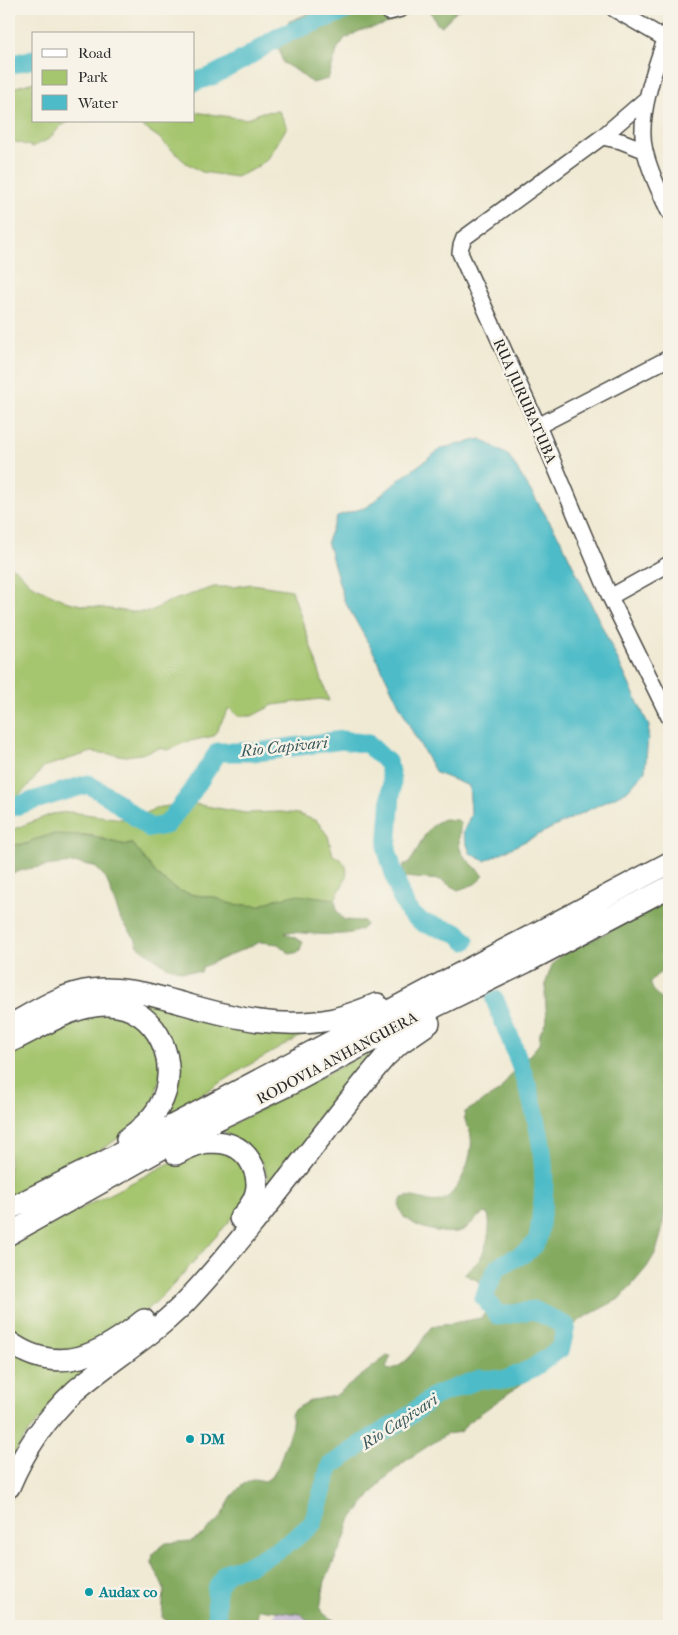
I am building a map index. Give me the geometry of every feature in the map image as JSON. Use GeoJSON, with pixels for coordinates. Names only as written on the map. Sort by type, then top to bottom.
{"type":"FeatureCollection","features":[{"type":"Feature","properties":{"kind":"highway","name":"RODOVIA ANHANGUERA"},"geometry":{"type":"LineString","coordinates":[[17,1205],[100,1164],[669,863]]}},
{"type":"Feature","properties":{"kind":"highway","name":"RODOVIA ANHANGUERA"},"geometry":{"type":"LineString","coordinates":[[9,1234],[191,1132],[294,1082],[438,1005],[526,962],[669,887]]}},
{"type":"Feature","properties":{"kind":"highway"},"geometry":{"type":"LineString","coordinates":[[9,1487],[28,1449],[52,1415],[76,1391],[157,1328],[191,1296],[233,1247],[393,1048],[423,1026],[526,962]]}},
{"type":"Feature","properties":{"kind":"highway"},"geometry":{"type":"LineString","coordinates":[[9,1026],[63,998],[90,990],[102,989],[149,995],[234,1018],[292,1023],[316,1021],[349,1014],[471,968]]}},
{"type":"Feature","properties":{"kind":"highway"},"geometry":{"type":"LineString","coordinates":[[9,1042],[69,1013],[95,1005],[109,1005],[131,1010],[147,1021],[160,1037],[168,1063],[166,1090],[160,1106],[149,1121],[136,1133],[17,1205]]}},
{"type":"Feature","properties":{"kind":"highway"},"geometry":{"type":"LineString","coordinates":[[9,1342],[30,1356],[58,1360],[83,1356],[113,1343],[142,1322],[174,1294],[243,1215],[255,1196],[258,1181],[250,1161],[238,1148],[230,1144],[207,1142],[194,1145],[93,1195],[66,1202]]}},
{"type":"Feature","properties":{"kind":"street"},"geometry":{"type":"LineString","coordinates":[[614,9],[668,36],[642,116],[644,150],[654,180],[669,212]]}},
{"type":"Feature","properties":{"kind":"street","name":"RUA JURUBATUBA"},"geometry":{"type":"LineString","coordinates":[[646,100],[602,137],[464,238],[460,253],[538,426],[610,597],[669,717]]}},
{"type":"Feature","properties":{"kind":"street"},"geometry":{"type":"LineString","coordinates":[[602,137],[621,140],[644,150]]}},
{"type":"Feature","properties":{"kind":"street"},"geometry":{"type":"LineString","coordinates":[[538,426],[669,358]]}},
{"type":"Feature","properties":{"kind":"street"},"geometry":{"type":"LineString","coordinates":[[610,597],[669,564]]}},
{"type":"Feature","properties":{"kind":"shaded area"},"geometry":{"type":"Polygon","coordinates":[[[287,1592],[345,1626],[269,1626],[287,1592]]]}},
{"type":"Feature","properties":{"kind":"green space"},"geometry":{"type":"Polygon","coordinates":[[[316,9],[416,9],[392,22],[361,31],[349,38],[346,37],[338,48],[328,79],[312,83],[283,63],[278,46],[287,29],[288,22],[316,9]]]}},
{"type":"Feature","properties":{"kind":"green space"},"geometry":{"type":"Polygon","coordinates":[[[429,9],[462,9],[457,10],[442,26],[437,24],[429,9]]]}},
{"type":"Feature","properties":{"kind":"green space"},"geometry":{"type":"Polygon","coordinates":[[[32,83],[32,122],[68,122],[61,126],[49,139],[33,147],[9,140],[9,89],[32,83]]]}},
{"type":"Feature","properties":{"kind":"green space"},"geometry":{"type":"Polygon","coordinates":[[[279,111],[287,127],[268,159],[254,169],[236,177],[202,172],[186,163],[158,137],[136,122],[195,122],[195,112],[246,119],[262,112],[279,111]]]}},
{"type":"Feature","properties":{"kind":"green space"},"geometry":{"type":"Polygon","coordinates":[[[9,566],[17,570],[30,584],[65,601],[132,612],[149,612],[168,602],[214,587],[234,587],[251,584],[292,590],[329,701],[320,699],[273,705],[252,716],[238,716],[229,708],[214,736],[186,742],[168,750],[159,748],[141,754],[126,756],[92,752],[43,767],[28,786],[9,802],[9,566]]]}},
{"type":"Feature","properties":{"kind":"green space"},"geometry":{"type":"Polygon","coordinates":[[[189,803],[245,813],[281,812],[298,814],[317,821],[328,836],[333,855],[345,864],[347,869],[345,881],[335,899],[311,896],[276,899],[259,906],[231,904],[214,897],[194,895],[177,890],[159,877],[133,844],[120,844],[89,835],[9,845],[9,831],[52,814],[70,812],[122,819],[140,817],[155,808],[189,803]]]}},
{"type":"Feature","properties":{"kind":"green space"},"geometry":{"type":"Polygon","coordinates":[[[444,819],[457,820],[461,823],[459,842],[462,854],[484,876],[475,884],[458,890],[441,880],[402,877],[404,864],[408,864],[427,832],[437,822],[444,819]]]}},
{"type":"Feature","properties":{"kind":"green space"},"geometry":{"type":"Polygon","coordinates":[[[54,834],[85,835],[125,845],[133,844],[159,877],[177,890],[194,895],[214,897],[231,904],[259,906],[276,899],[294,895],[335,899],[337,911],[344,920],[364,921],[366,925],[352,933],[341,934],[287,932],[285,933],[303,942],[299,952],[290,954],[278,944],[260,942],[203,967],[201,972],[181,971],[166,966],[138,946],[135,938],[121,920],[106,878],[94,866],[77,863],[60,864],[9,874],[9,845],[28,844],[32,840],[54,834]]]}},
{"type":"Feature","properties":{"kind":"green space"},"geometry":{"type":"Polygon","coordinates":[[[669,893],[669,967],[650,982],[657,995],[669,1004],[669,1177],[662,1231],[656,1252],[647,1267],[621,1298],[583,1318],[565,1332],[549,1361],[534,1375],[467,1423],[461,1432],[447,1434],[408,1459],[383,1480],[350,1521],[344,1540],[325,1581],[320,1609],[330,1618],[353,1626],[314,1626],[301,1614],[259,1609],[255,1626],[177,1626],[162,1618],[164,1589],[152,1563],[153,1553],[166,1543],[191,1541],[202,1535],[220,1518],[233,1495],[242,1485],[255,1479],[265,1481],[272,1477],[278,1467],[292,1426],[291,1414],[295,1409],[312,1400],[335,1396],[387,1356],[391,1356],[386,1367],[388,1370],[395,1368],[408,1359],[431,1327],[481,1318],[492,1304],[485,1284],[464,1274],[482,1256],[489,1230],[487,1213],[480,1216],[461,1231],[439,1232],[415,1225],[404,1217],[399,1206],[402,1198],[411,1197],[435,1202],[440,1201],[447,1198],[459,1183],[468,1164],[471,1145],[465,1112],[500,1091],[517,1065],[521,1065],[539,1044],[540,1033],[547,1020],[546,982],[552,965],[561,955],[608,932],[669,893]]]}},
{"type":"Feature","properties":{"kind":"green space"},"geometry":{"type":"Polygon","coordinates":[[[111,994],[312,1030],[249,1065],[154,1123],[173,1065],[111,994]]]}},
{"type":"Feature","properties":{"kind":"green space"},"geometry":{"type":"Polygon","coordinates":[[[104,1010],[145,1025],[162,1068],[153,1104],[126,1133],[107,1146],[9,1198],[9,1047],[104,1010]]]}},
{"type":"Feature","properties":{"kind":"green space"},"geometry":{"type":"Polygon","coordinates":[[[389,1041],[268,1192],[267,1175],[262,1162],[222,1130],[389,1041]]]}},
{"type":"Feature","properties":{"kind":"green space"},"geometry":{"type":"Polygon","coordinates":[[[228,1150],[250,1174],[242,1207],[155,1303],[111,1337],[59,1355],[9,1335],[9,1246],[191,1152],[228,1150]]]}},
{"type":"Feature","properties":{"kind":"green space"},"geometry":{"type":"Polygon","coordinates":[[[117,1344],[29,1431],[9,1462],[9,1348],[17,1354],[117,1344]]]}},
{"type":"Feature","properties":{"kind":"water"},"geometry":{"type":"Polygon","coordinates":[[[481,439],[509,456],[561,540],[649,726],[645,771],[627,791],[485,861],[470,853],[463,833],[471,814],[469,786],[436,773],[411,729],[375,655],[344,600],[327,541],[337,516],[367,507],[400,479],[442,448],[481,439]]]}},
{"type":"Feature","properties":{"kind":"waterway","name":"Rio Capivari"},"geometry":{"type":"LineString","coordinates":[[195,82],[212,76],[244,59],[280,36],[349,9]]}},
{"type":"Feature","properties":{"kind":"waterway","name":"Rio Capivari"},"geometry":{"type":"LineString","coordinates":[[9,65],[32,59]]}},
{"type":"Feature","properties":{"kind":"waterway","name":"Rio Capivari"},"geometry":{"type":"LineString","coordinates":[[9,808],[88,784],[111,798],[150,828],[166,825],[190,795],[218,752],[257,752],[342,740],[368,744],[388,763],[392,781],[387,850],[401,897],[410,913],[423,923],[458,933],[465,941]]}},
{"type":"Feature","properties":{"kind":"waterway","name":"Rio Capivari"},"geometry":{"type":"LineString","coordinates":[[217,1626],[216,1591],[226,1572],[250,1565],[289,1543],[313,1523],[330,1466],[373,1437],[405,1419],[434,1396],[480,1379],[506,1380],[533,1368],[561,1348],[566,1326],[534,1310],[499,1316],[484,1298],[497,1269],[524,1254],[536,1242],[540,1229],[544,1188],[543,1161],[533,1106],[525,1079],[495,1000]]}},
{"type":"Feature","properties":{"kind":"place","name":"DM"},"geometry":{"type":"Point","coordinates":[190,1439]}},
{"type":"Feature","properties":{"kind":"place","name":"Audax co"},"geometry":{"type":"Point","coordinates":[89,1592]}}]}
